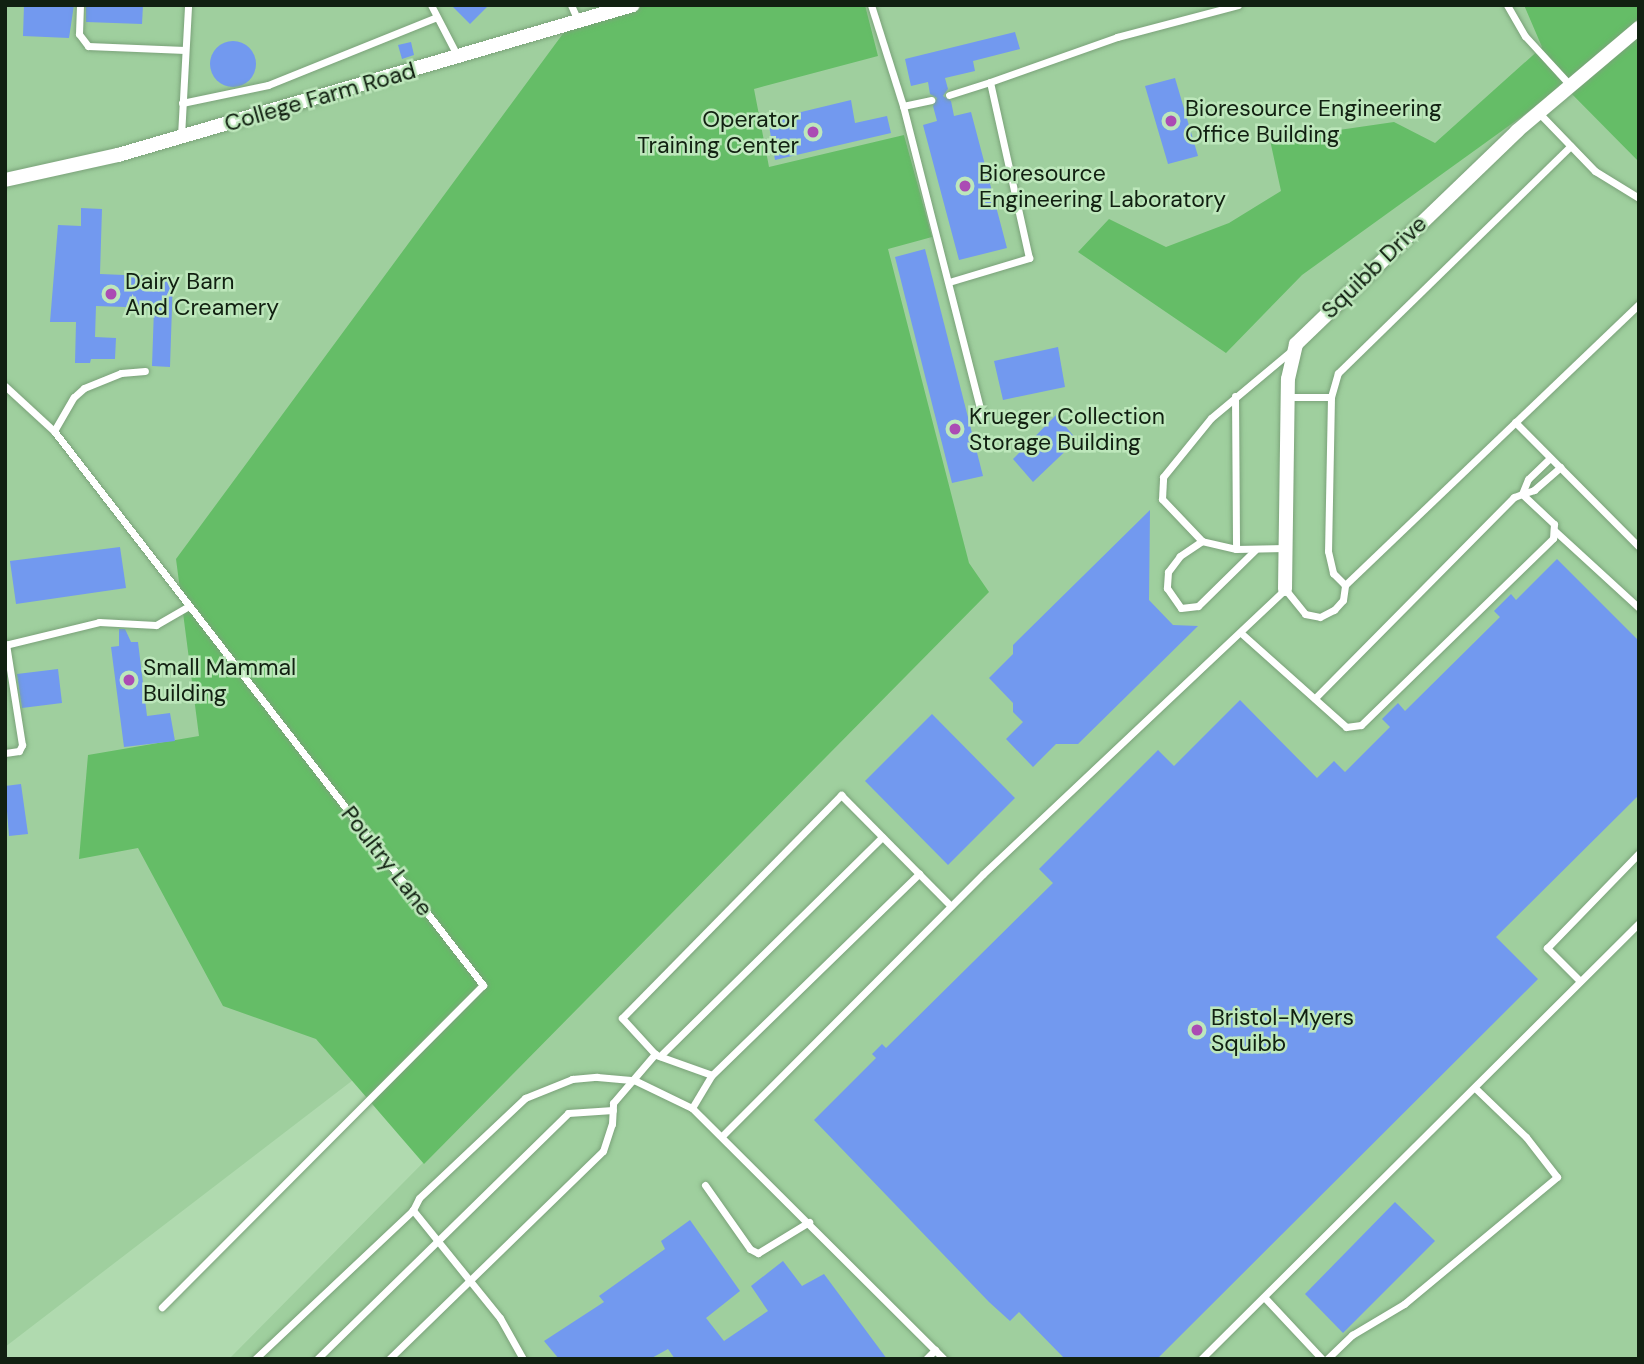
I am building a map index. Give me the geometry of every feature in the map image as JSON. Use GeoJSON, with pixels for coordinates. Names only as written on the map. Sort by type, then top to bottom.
{"type":"FeatureCollection","features":[{"type":"Feature","properties":{"kind":"street","name":"College Farm Road"},"geometry":{"type":"LineString","coordinates":[[5,180],[181,137],[633,5]]}},
{"type":"Feature","properties":{"kind":"street","name":"Squibb Drive"},"geometry":{"type":"LineString","coordinates":[[1292,350],[1538,112],[1639,28]]}},
{"type":"Feature","properties":{"kind":"street"},"geometry":{"type":"LineString","coordinates":[[1285,589],[1288,397],[1292,350]]}},
{"type":"Feature","properties":{"kind":"lane"},"geometry":{"type":"LineString","coordinates":[[80,5],[79,34],[88,46],[185,50]]}},
{"type":"Feature","properties":{"kind":"lane"},"geometry":{"type":"LineString","coordinates":[[181,137],[188,5]]}},
{"type":"Feature","properties":{"kind":"lane"},"geometry":{"type":"LineString","coordinates":[[432,5],[435,18],[458,57]]}},
{"type":"Feature","properties":{"kind":"lane"},"geometry":{"type":"LineString","coordinates":[[571,5],[579,22]]}},
{"type":"Feature","properties":{"kind":"lane"},"geometry":{"type":"LineString","coordinates":[[871,5],[903,106],[982,416]]}},
{"type":"Feature","properties":{"kind":"lane"},"geometry":{"type":"LineString","coordinates":[[949,95],[1117,37],[1238,5]]}},
{"type":"Feature","properties":{"kind":"lane"},"geometry":{"type":"LineString","coordinates":[[1507,5],[1525,36],[1569,84]]}},
{"type":"Feature","properties":{"kind":"lane"},"geometry":{"type":"LineString","coordinates":[[182,103],[268,85],[435,18]]}},
{"type":"Feature","properties":{"kind":"lane"},"geometry":{"type":"LineString","coordinates":[[949,282],[1029,258],[990,82]]}},
{"type":"Feature","properties":{"kind":"lane"},"geometry":{"type":"LineString","coordinates":[[903,106],[931,100]]}},
{"type":"Feature","properties":{"kind":"lane"},"geometry":{"type":"LineString","coordinates":[[1538,112],[1595,171],[1639,198]]}},
{"type":"Feature","properties":{"kind":"lane"},"geometry":{"type":"LineString","coordinates":[[1345,585],[1334,573],[1328,551],[1331,397],[1338,373],[1571,146]]}},
{"type":"Feature","properties":{"kind":"lane"},"geometry":{"type":"LineString","coordinates":[[723,1135],[951,906],[1285,589],[1305,614],[1320,617],[1343,600],[1345,585],[1639,304]]}},
{"type":"Feature","properties":{"kind":"lane"},"geometry":{"type":"LineString","coordinates":[[1286,548],[1236,549],[1202,541],[1161,499],[1163,477],[1236,396],[1292,350]]}},
{"type":"Feature","properties":{"kind":"lane"},"geometry":{"type":"LineString","coordinates":[[54,431],[74,397],[85,388],[121,373],[145,371]]}},
{"type":"Feature","properties":{"kind":"lane","name":"Poultry Lane"},"geometry":{"type":"LineString","coordinates":[[5,386],[54,431],[483,985],[162,1307]]}},
{"type":"Feature","properties":{"kind":"lane"},"geometry":{"type":"LineString","coordinates":[[1236,396],[1236,549]]}},
{"type":"Feature","properties":{"kind":"lane"},"geometry":{"type":"LineString","coordinates":[[1288,397],[1331,397]]}},
{"type":"Feature","properties":{"kind":"lane"},"geometry":{"type":"LineString","coordinates":[[1515,422],[1639,547]]}},
{"type":"Feature","properties":{"kind":"lane"},"geometry":{"type":"LineString","coordinates":[[1315,698],[1521,494],[1528,479],[1550,458]]}},
{"type":"Feature","properties":{"kind":"lane"},"geometry":{"type":"LineString","coordinates":[[1521,494],[1534,490],[1560,467]]}},
{"type":"Feature","properties":{"kind":"lane"},"geometry":{"type":"LineString","coordinates":[[1521,494],[1554,524],[1555,531],[1639,608]]}},
{"type":"Feature","properties":{"kind":"lane"},"geometry":{"type":"LineString","coordinates":[[1241,633],[1346,727],[1361,725],[1555,531]]}},
{"type":"Feature","properties":{"kind":"lane"},"geometry":{"type":"LineString","coordinates":[[1202,541],[1180,556],[1168,572],[1167,588],[1181,608],[1198,606],[1255,550]]}},
{"type":"Feature","properties":{"kind":"lane"},"geometry":{"type":"LineString","coordinates":[[5,753],[19,751],[22,745],[6,645],[99,622],[156,625],[189,606]]}},
{"type":"Feature","properties":{"kind":"lane"},"geometry":{"type":"LineString","coordinates":[[712,1075],[658,1055],[622,1018],[841,796],[951,906]]}},
{"type":"Feature","properties":{"kind":"lane"},"geometry":{"type":"LineString","coordinates":[[389,1359],[603,1151],[613,1102],[882,837]]}},
{"type":"Feature","properties":{"kind":"lane"},"geometry":{"type":"LineString","coordinates":[[1580,981],[1547,948],[1639,853]]}},
{"type":"Feature","properties":{"kind":"lane"},"geometry":{"type":"LineString","coordinates":[[692,1108],[712,1075],[919,874]]}},
{"type":"Feature","properties":{"kind":"lane"},"geometry":{"type":"LineString","coordinates":[[1201,1359],[1639,923]]}},
{"type":"Feature","properties":{"kind":"lane"},"geometry":{"type":"LineString","coordinates":[[255,1359],[413,1210],[419,1198],[524,1098],[572,1079],[634,1080],[692,1108],[723,1135],[944,1359]]}},
{"type":"Feature","properties":{"kind":"lane"},"geometry":{"type":"LineString","coordinates":[[1265,1298],[1325,1359],[1352,1335],[1404,1304],[1557,1177],[1526,1137],[1475,1088]]}},
{"type":"Feature","properties":{"kind":"lane"},"geometry":{"type":"LineString","coordinates":[[317,1359],[435,1240],[568,1113],[613,1110]]}},
{"type":"Feature","properties":{"kind":"lane"},"geometry":{"type":"LineString","coordinates":[[705,1185],[750,1249],[758,1254],[809,1222]]}},
{"type":"Feature","properties":{"kind":"lane"},"geometry":{"type":"LineString","coordinates":[[413,1210],[500,1318],[523,1359]]}},
{"type":"Feature","properties":{"kind":"lane"},"geometry":{"type":"LineString","coordinates":[[926,1359],[935,1350]]}},
{"type":"Feature","properties":{"kind":"shaded area"},"geometry":{"type":"Polygon","coordinates":[[[5,5],[1639,5],[1567,88],[1639,162],[1639,1359],[229,1359],[980,599],[5,1347],[5,5]]]}},
{"type":"Feature","properties":{"kind":"green space"},"geometry":{"type":"Polygon","coordinates":[[[620,5],[865,5],[878,56],[754,89],[769,167],[904,135],[932,237],[888,249],[969,563],[989,592],[424,1164],[316,1039],[223,1006],[138,848],[79,859],[88,755],[199,736],[176,559],[573,20],[620,5]]]}},
{"type":"Feature","properties":{"kind":"green space"},"geometry":{"type":"Polygon","coordinates":[[[1524,5],[1639,5],[1639,162],[1564,86],[1302,275],[1226,353],[1078,252],[1109,219],[1166,247],[1229,223],[1281,191],[1270,140],[1394,122],[1435,143],[1542,47],[1524,5]]]}},
{"type":"Feature","properties":{"kind":"building"},"geometry":{"type":"Polygon","coordinates":[[[24,5],[74,5],[69,38],[23,36],[24,5]]]}},
{"type":"Feature","properties":{"kind":"building"},"geometry":{"type":"Polygon","coordinates":[[[86,5],[143,5],[142,24],[86,22],[86,5]]]}},
{"type":"Feature","properties":{"kind":"building"},"geometry":{"type":"Polygon","coordinates":[[[451,5],[489,5],[470,24],[451,5]]]}},
{"type":"Feature","properties":{"kind":"building","name":"Bioresource Engineering Laboratory"},"geometry":{"type":"Polygon","coordinates":[[[1015,32],[1020,49],[973,61],[975,71],[945,78],[948,89],[943,96],[951,101],[954,116],[971,112],[1007,248],[959,260],[923,125],[937,121],[933,106],[937,98],[930,94],[928,82],[911,86],[905,59],[1015,32]]]}},
{"type":"Feature","properties":{"kind":"building"},"geometry":{"type":"Polygon","coordinates":[[[233,41],[249,48],[256,64],[249,80],[233,87],[217,80],[210,64],[217,48],[233,41]]]}},
{"type":"Feature","properties":{"kind":"building"},"geometry":{"type":"Polygon","coordinates":[[[411,42],[414,55],[402,59],[398,45],[411,42]]]}},
{"type":"Feature","properties":{"kind":"building","name":"Bioresource Engineering Office Building"},"geometry":{"type":"Polygon","coordinates":[[[1175,78],[1198,156],[1168,164],[1145,86],[1175,78]]]}},
{"type":"Feature","properties":{"kind":"building","name":"Operator Training Center"},"geometry":{"type":"Polygon","coordinates":[[[851,100],[855,123],[887,116],[891,133],[775,160],[768,120],[851,100]]]}},
{"type":"Feature","properties":{"kind":"building","name":"Dairy Barn And Creamery"},"geometry":{"type":"Polygon","coordinates":[[[81,208],[102,209],[100,274],[173,277],[170,367],[152,366],[154,308],[96,306],[95,337],[116,338],[115,359],[91,359],[90,363],[75,363],[76,322],[50,322],[58,225],[81,226],[81,208]]]}},
{"type":"Feature","properties":{"kind":"building"},"geometry":{"type":"Polygon","coordinates":[[[925,249],[983,476],[952,483],[895,257],[925,249]]]}},
{"type":"Feature","properties":{"kind":"building"},"geometry":{"type":"Polygon","coordinates":[[[1058,347],[1065,387],[1003,400],[994,361],[1058,347]]]}},
{"type":"Feature","properties":{"kind":"building"},"geometry":{"type":"Polygon","coordinates":[[[1056,415],[1077,440],[1033,482],[1013,459],[1056,415]]]}},
{"type":"Feature","properties":{"kind":"building"},"geometry":{"type":"Polygon","coordinates":[[[1150,510],[1149,600],[1173,625],[1198,626],[1078,744],[1056,744],[1033,767],[1006,739],[1023,722],[1013,712],[1013,703],[989,678],[1013,654],[1013,645],[1150,510]]]}},
{"type":"Feature","properties":{"kind":"building"},"geometry":{"type":"Polygon","coordinates":[[[120,547],[126,588],[16,604],[10,561],[120,547]]]}},
{"type":"Feature","properties":{"kind":"building","name":"Bristol-Myers Squibb"},"geometry":{"type":"Polygon","coordinates":[[[1557,559],[1639,641],[1639,795],[1496,937],[1538,979],[1157,1359],[1065,1359],[1019,1312],[1010,1321],[989,1302],[814,1120],[876,1058],[872,1054],[882,1044],[886,1048],[1053,883],[1039,869],[1158,750],[1174,766],[1240,700],[1317,778],[1334,761],[1345,772],[1390,727],[1382,719],[1398,703],[1405,711],[1500,617],[1494,611],[1511,594],[1516,600],[1557,559]]]}},
{"type":"Feature","properties":{"kind":"building","name":"Small Mammal Building"},"geometry":{"type":"Polygon","coordinates":[[[119,629],[125,629],[131,642],[138,642],[147,716],[170,713],[175,741],[124,747],[111,647],[119,646],[119,629]]]}},
{"type":"Feature","properties":{"kind":"building"},"geometry":{"type":"Polygon","coordinates":[[[58,669],[62,703],[22,708],[17,674],[58,669]]]}},
{"type":"Feature","properties":{"kind":"building"},"geometry":{"type":"Polygon","coordinates":[[[932,714],[1015,798],[948,865],[865,781],[932,714]]]}},
{"type":"Feature","properties":{"kind":"building"},"geometry":{"type":"Polygon","coordinates":[[[21,784],[28,834],[9,836],[5,786],[21,784]]]}},
{"type":"Feature","properties":{"kind":"building"},"geometry":{"type":"Polygon","coordinates":[[[1395,1202],[1435,1241],[1343,1333],[1305,1294],[1395,1202]]]}},
{"type":"Feature","properties":{"kind":"building"},"geometry":{"type":"Polygon","coordinates":[[[690,1220],[740,1291],[706,1318],[724,1341],[768,1311],[751,1286],[783,1261],[802,1286],[824,1274],[887,1359],[675,1359],[668,1349],[650,1359],[559,1359],[544,1341],[604,1302],[599,1296],[665,1249],[661,1241],[690,1220]]]}},
{"type":"Feature","properties":{"kind":"place","name":"Bioresource Engineering Office Building"},"geometry":{"type":"Point","coordinates":[1171,121]}},
{"type":"Feature","properties":{"kind":"place","name":"Operator Training Center"},"geometry":{"type":"Point","coordinates":[813,132]}},
{"type":"Feature","properties":{"kind":"place","name":"Bioresource Engineering Laboratory"},"geometry":{"type":"Point","coordinates":[965,186]}},
{"type":"Feature","properties":{"kind":"place","name":"Dairy Barn And Creamery"},"geometry":{"type":"Point","coordinates":[111,294]}},
{"type":"Feature","properties":{"kind":"place","name":"Krueger Collection Storage Building"},"geometry":{"type":"Point","coordinates":[955,429]}},
{"type":"Feature","properties":{"kind":"place","name":"Small Mammal Building"},"geometry":{"type":"Point","coordinates":[129,680]}},
{"type":"Feature","properties":{"kind":"place","name":"Bristol-Myers Squibb"},"geometry":{"type":"Point","coordinates":[1197,1030]}}]}
